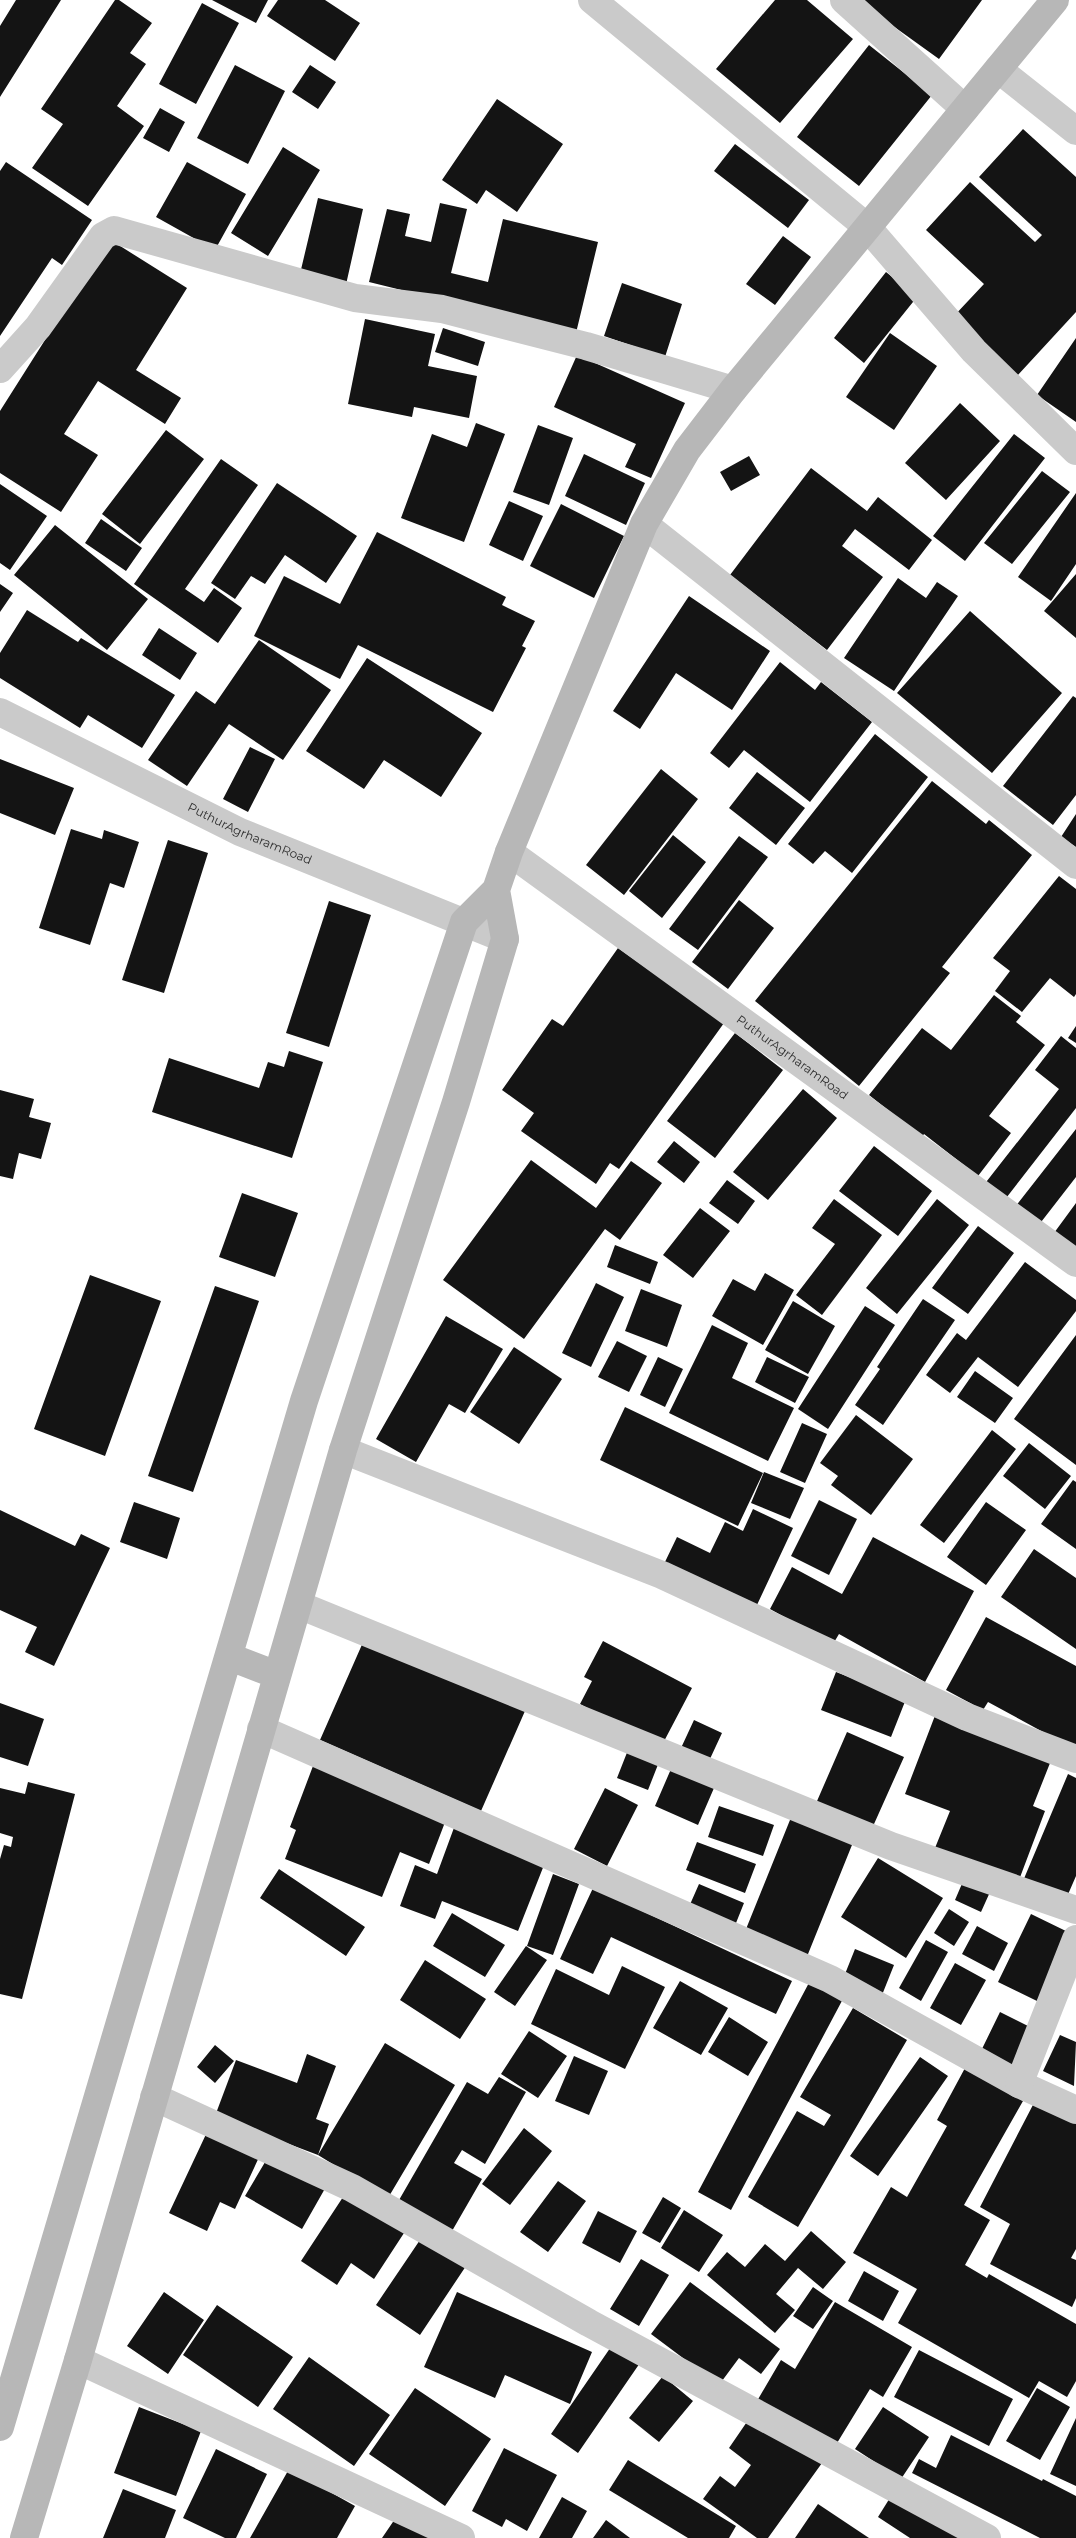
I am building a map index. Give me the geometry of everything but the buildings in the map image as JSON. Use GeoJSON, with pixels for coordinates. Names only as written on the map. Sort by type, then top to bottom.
{"type":"FeatureCollection","features":[{"type":"Feature","properties":{"kind":"main road"},"geometry":{"type":"LineString","coordinates":[[0,2427],[304,1401],[464,922],[496,890],[509,852],[644,524],[687,450],[732,390],[1055,0]]}},
{"type":"Feature","properties":{"kind":"main road"},"geometry":{"type":"LineString","coordinates":[[24,2538],[78,2360],[343,1450],[456,1102],[506,939],[496,890]]}},
{"type":"Feature","properties":{"kind":"main road"},"geometry":{"type":"LineString","coordinates":[[230,1656],[277,1675]]}},
{"type":"Feature","properties":{"kind":"street"},"geometry":{"type":"LineString","coordinates":[[592,0],[867,227],[974,350],[1076,451]]}},
{"type":"Feature","properties":{"kind":"street"},"geometry":{"type":"LineString","coordinates":[[844,0],[965,109]]}},
{"type":"Feature","properties":{"kind":"street"},"geometry":{"type":"LineString","coordinates":[[998,69],[1076,131]]}},
{"type":"Feature","properties":{"kind":"street"},"geometry":{"type":"LineString","coordinates":[[0,369],[38,328],[103,236],[114,230],[354,298],[442,309],[586,346],[732,390]]}},
{"type":"Feature","properties":{"kind":"street"},"geometry":{"type":"LineString","coordinates":[[644,524],[1076,865]]}},
{"type":"Feature","properties":{"kind":"street","name":"PuthurAgrharamRoad"},"geometry":{"type":"LineString","coordinates":[[0,712],[240,832],[506,939]]}},
{"type":"Feature","properties":{"kind":"street","name":"PuthurAgrharamRoad"},"geometry":{"type":"LineString","coordinates":[[509,852],[1076,1263]]}},
{"type":"Feature","properties":{"kind":"street"},"geometry":{"type":"LineString","coordinates":[[343,1450],[662,1575],[967,1716],[1076,1759]]}},
{"type":"Feature","properties":{"kind":"street"},"geometry":{"type":"LineString","coordinates":[[299,1605],[891,1846],[1076,1910]]}},
{"type":"Feature","properties":{"kind":"street"},"geometry":{"type":"LineString","coordinates":[[262,1729],[830,1979],[1019,2084],[1076,2110]]}},
{"type":"Feature","properties":{"kind":"street"},"geometry":{"type":"LineString","coordinates":[[1019,2084],[1076,1939]]}},
{"type":"Feature","properties":{"kind":"street"},"geometry":{"type":"LineString","coordinates":[[154,2097],[352,2188],[580,2318],[987,2538]]}},
{"type":"Feature","properties":{"kind":"street"},"geometry":{"type":"LineString","coordinates":[[78,2360],[461,2538]]}}]}
